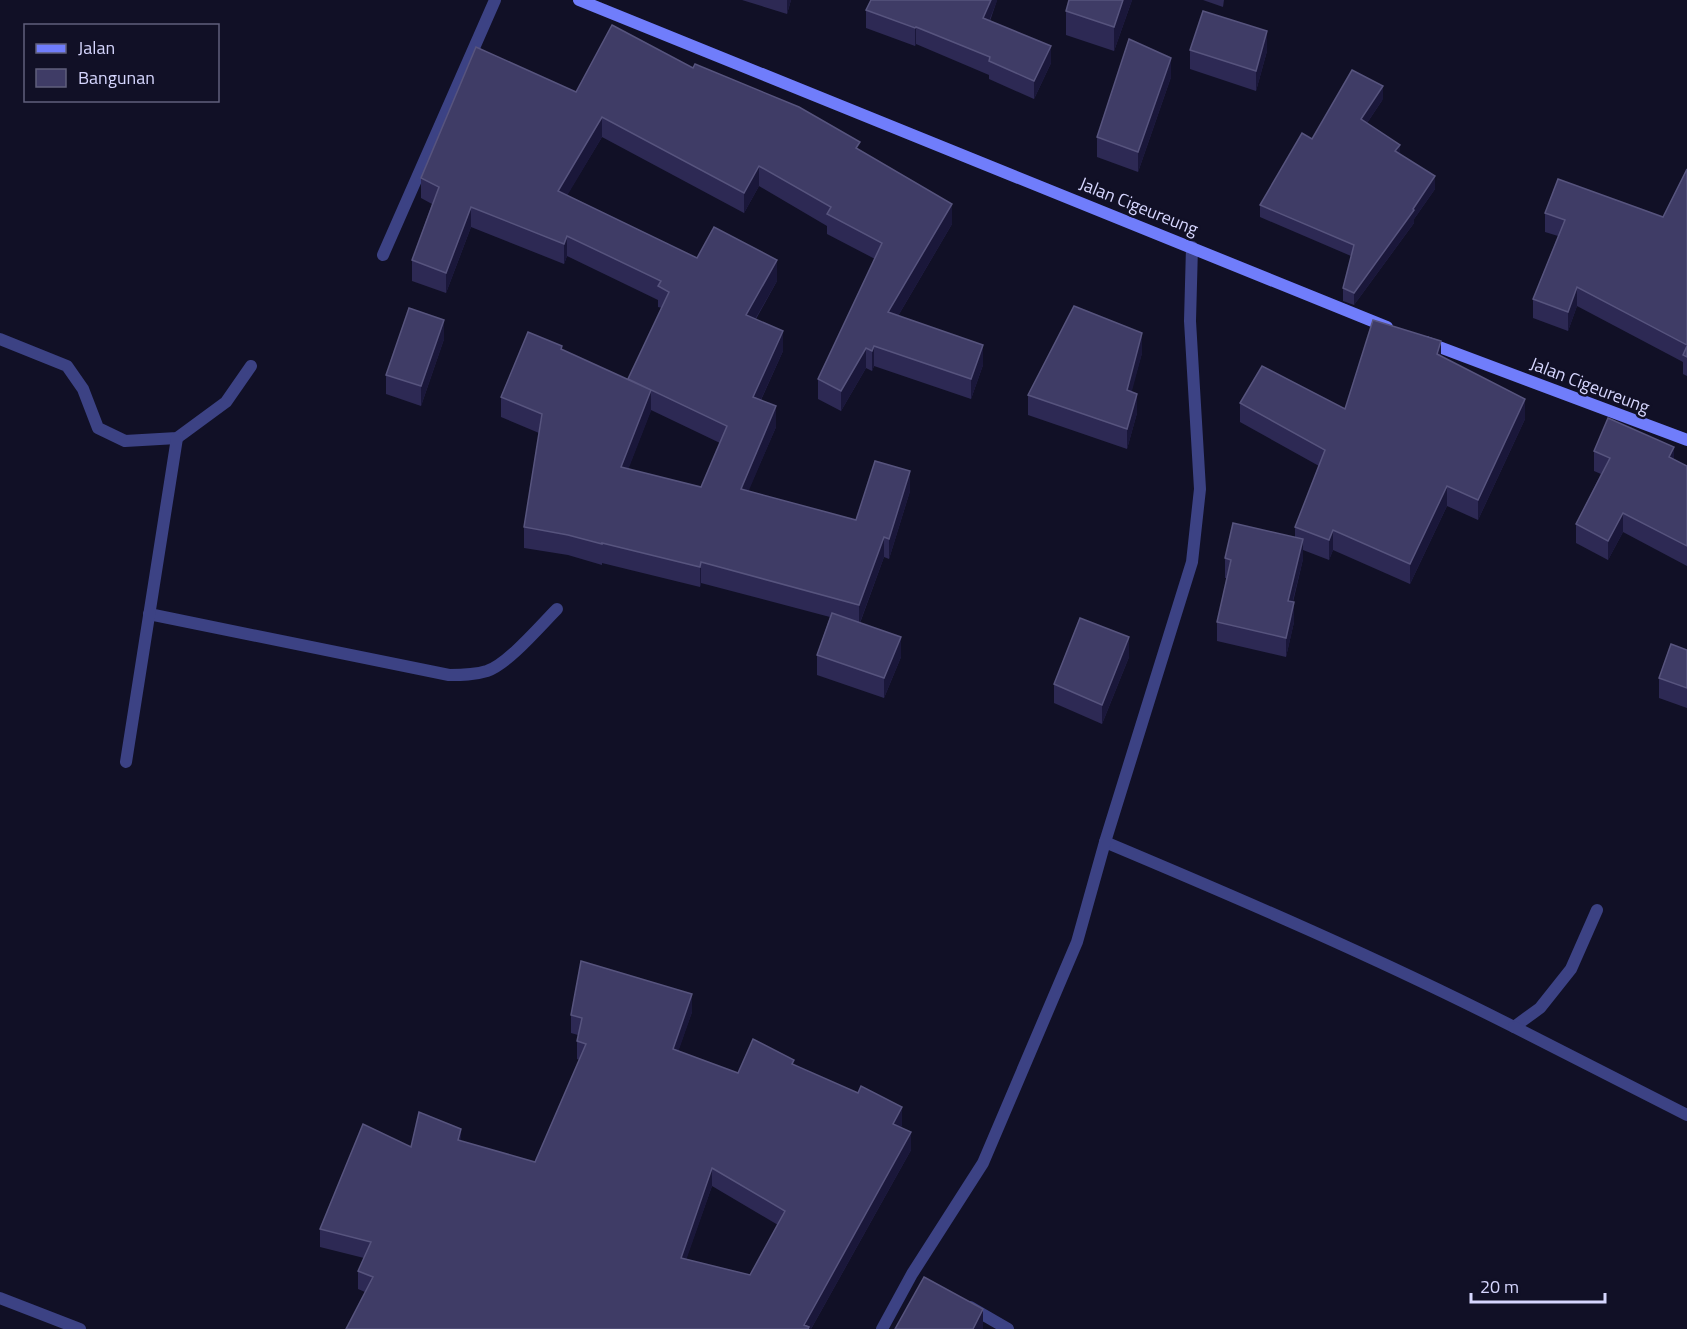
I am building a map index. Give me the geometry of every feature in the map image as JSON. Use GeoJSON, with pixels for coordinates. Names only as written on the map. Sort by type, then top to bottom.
{"type":"FeatureCollection","features":[{"type":"Feature","properties":{"kind":"street"},"geometry":{"type":"LineString","coordinates":[[383,255],[495,0]]}},
{"type":"Feature","properties":{"kind":"street","name":"Jalan Cigeureung"},"geometry":{"type":"LineString","coordinates":[[579,0],[1404,334],[1687,440]]}},
{"type":"Feature","properties":{"kind":"street"},"geometry":{"type":"LineString","coordinates":[[882,1329],[917,1277],[983,1162],[1077,942],[1105,842],[1192,562],[1200,489],[1190,321],[1192,247]]}},
{"type":"Feature","properties":{"kind":"street"},"geometry":{"type":"LineString","coordinates":[[0,339],[67,366],[83,389],[98,428],[125,441],[177,438],[226,402],[251,366]]}},
{"type":"Feature","properties":{"kind":"street"},"geometry":{"type":"LineString","coordinates":[[126,762],[177,438]]}},
{"type":"Feature","properties":{"kind":"street"},"geometry":{"type":"LineString","coordinates":[[149,614],[449,675],[468,675],[488,671],[503,662],[557,609]]}},
{"type":"Feature","properties":{"kind":"street"},"geometry":{"type":"LineString","coordinates":[[1105,842],[1260,908],[1447,993],[1687,1114]]}},
{"type":"Feature","properties":{"kind":"street"},"geometry":{"type":"LineString","coordinates":[[1514,1027],[1540,1008],[1571,969],[1597,910]]}},
{"type":"Feature","properties":{"kind":"street"},"geometry":{"type":"LineString","coordinates":[[0,1298],[80,1329]]}},
{"type":"Feature","properties":{"kind":"street"},"geometry":{"type":"LineString","coordinates":[[960,1301],[1008,1329]]}},
{"type":"Feature","properties":{"kind":"building"},"geometry":{"type":"Polygon","coordinates":[[[871,0],[991,0],[983,18],[1051,46],[1034,81],[989,61],[990,57],[916,27],[866,10],[871,0]]]}},
{"type":"Feature","properties":{"kind":"building"},"geometry":{"type":"Polygon","coordinates":[[[1069,0],[1123,0],[1114,27],[1066,11],[1069,0]]]}},
{"type":"Feature","properties":{"kind":"building"},"geometry":{"type":"Polygon","coordinates":[[[1203,11],[1267,31],[1256,71],[1190,50],[1203,11]]]}},
{"type":"Feature","properties":{"kind":"building"},"geometry":{"type":"Polygon","coordinates":[[[612,25],[693,68],[695,64],[799,107],[860,142],[856,148],[952,204],[888,312],[983,345],[971,379],[874,346],[872,351],[866,348],[841,391],[818,379],[882,243],[827,214],[831,207],[759,166],[744,193],[602,117],[558,191],[697,258],[714,227],[777,260],[746,315],[783,331],[753,397],[776,406],[741,489],[856,520],[875,461],[910,471],[889,539],[884,537],[859,605],[701,562],[700,567],[568,535],[524,527],[542,414],[501,397],[528,332],[562,346],[561,349],[651,390],[621,467],[701,487],[727,426],[628,379],[669,292],[658,286],[661,281],[567,236],[564,244],[471,207],[446,273],[412,260],[439,187],[421,178],[476,47],[576,92],[612,25]]]}},
{"type":"Feature","properties":{"kind":"building"},"geometry":{"type":"Polygon","coordinates":[[[1129,39],[1171,58],[1138,152],[1097,137],[1129,39]]]}},
{"type":"Feature","properties":{"kind":"building"},"geometry":{"type":"Polygon","coordinates":[[[1352,70],[1383,86],[1361,119],[1400,145],[1395,151],[1435,176],[1414,210],[1354,293],[1343,288],[1354,245],[1260,205],[1302,133],[1312,139],[1352,70]]]}},
{"type":"Feature","properties":{"kind":"building"},"geometry":{"type":"Polygon","coordinates":[[[1687,169],[1687,345],[1577,287],[1568,312],[1533,299],[1565,220],[1545,213],[1558,179],[1663,217],[1687,169]]]}},
{"type":"Feature","properties":{"kind":"building"},"geometry":{"type":"Polygon","coordinates":[[[1074,306],[1142,333],[1127,390],[1137,394],[1127,429],[1028,395],[1074,306]]]}},
{"type":"Feature","properties":{"kind":"building"},"geometry":{"type":"Polygon","coordinates":[[[409,308],[444,320],[421,386],[386,375],[409,308]]]}},
{"type":"Feature","properties":{"kind":"building"},"geometry":{"type":"Polygon","coordinates":[[[1373,320],[1441,341],[1437,354],[1525,399],[1478,500],[1447,486],[1410,564],[1333,530],[1329,540],[1295,527],[1325,450],[1240,403],[1262,366],[1345,409],[1373,320]]]}},
{"type":"Feature","properties":{"kind":"building"},"geometry":{"type":"Polygon","coordinates":[[[1608,418],[1674,447],[1669,457],[1687,466],[1687,546],[1623,513],[1608,541],[1576,524],[1610,458],[1594,451],[1608,418]]]}},
{"type":"Feature","properties":{"kind":"building"},"geometry":{"type":"Polygon","coordinates":[[[1233,523],[1303,539],[1288,601],[1294,602],[1286,638],[1217,622],[1231,560],[1225,558],[1233,523]]]}},
{"type":"Feature","properties":{"kind":"building"},"geometry":{"type":"Polygon","coordinates":[[[832,613],[901,637],[884,678],[817,655],[832,613]]]}},
{"type":"Feature","properties":{"kind":"building"},"geometry":{"type":"Polygon","coordinates":[[[1080,618],[1129,637],[1102,705],[1054,684],[1080,618]]]}},
{"type":"Feature","properties":{"kind":"building"},"geometry":{"type":"Polygon","coordinates":[[[1671,644],[1687,650],[1687,688],[1659,678],[1671,644]]]}},
{"type":"Feature","properties":{"kind":"building"},"geometry":{"type":"Polygon","coordinates":[[[581,961],[692,994],[673,1049],[738,1073],[753,1039],[794,1060],[792,1064],[858,1093],[861,1086],[902,1107],[893,1124],[911,1132],[804,1325],[809,1327],[808,1329],[346,1329],[373,1277],[358,1271],[371,1242],[320,1229],[363,1124],[411,1147],[419,1112],[461,1129],[458,1140],[535,1162],[586,1044],[577,1041],[582,1018],[571,1015],[581,961]],[[712,1168],[681,1258],[750,1275],[785,1211],[712,1168]]]}},
{"type":"Feature","properties":{"kind":"building"},"geometry":{"type":"Polygon","coordinates":[[[924,1277],[983,1309],[973,1329],[895,1329],[924,1277]]]}}]}
